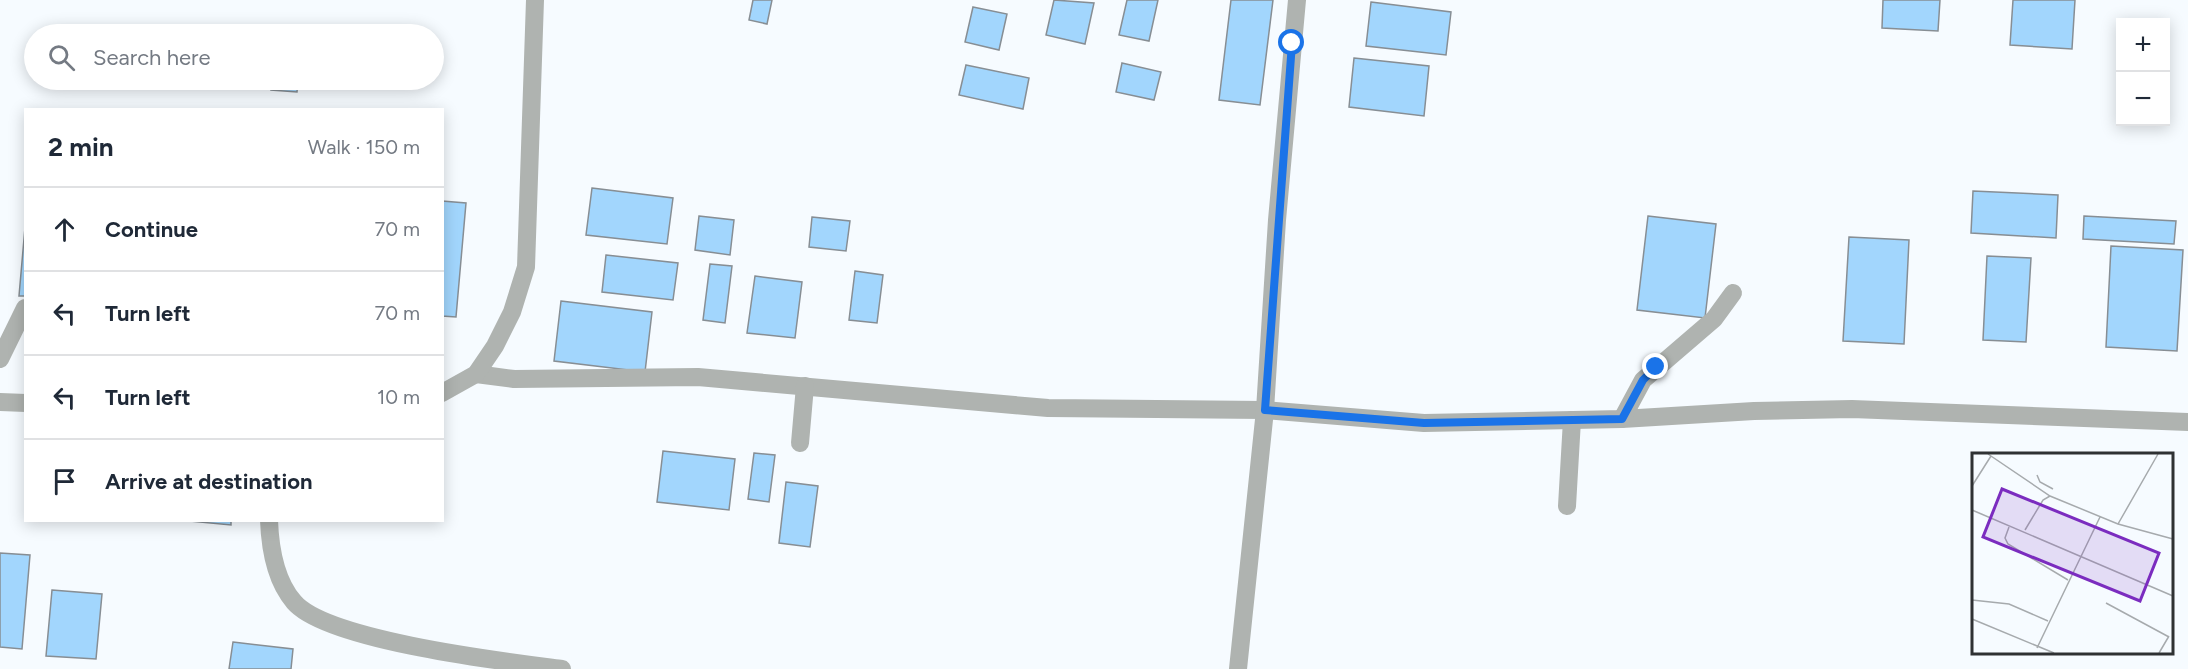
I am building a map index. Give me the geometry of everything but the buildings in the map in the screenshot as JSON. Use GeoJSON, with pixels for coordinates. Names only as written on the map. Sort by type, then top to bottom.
{"type":"FeatureCollection","features":[{"type":"Feature","properties":{"kind":"street"},"geometry":{"type":"LineString","coordinates":[[444,392],[476,374],[495,346],[512,312],[526,267],[535,0]]}},
{"type":"Feature","properties":{"kind":"street"},"geometry":{"type":"LineString","coordinates":[[1238,669],[1265,410],[1277,219],[1297,0]]}},
{"type":"Feature","properties":{"kind":"street"},"geometry":{"type":"LineString","coordinates":[[1622,419],[1643,380],[1714,319],[1733,293]]}},
{"type":"Feature","properties":{"kind":"street"},"geometry":{"type":"LineString","coordinates":[[0,359],[24,310]]}},
{"type":"Feature","properties":{"kind":"street"},"geometry":{"type":"LineString","coordinates":[[476,374],[514,379],[698,377],[903,397],[1048,408],[1265,410],[1424,423],[1622,419],[1754,411],[1852,409],[2188,422]]}},
{"type":"Feature","properties":{"kind":"street"},"geometry":{"type":"LineString","coordinates":[[800,443],[805,386]]}},
{"type":"Feature","properties":{"kind":"street"},"geometry":{"type":"LineString","coordinates":[[0,402],[24,403]]}},
{"type":"Feature","properties":{"kind":"street"},"geometry":{"type":"LineString","coordinates":[[1567,506],[1572,420]]}},
{"type":"Feature","properties":{"kind":"street"},"geometry":{"type":"LineString","coordinates":[[269,522],[276,572],[294,602],[306,614],[336,626],[387,640],[492,660],[562,669]]}},
{"type":"Feature","properties":{"kind":"route"},"geometry":{"type":"LineString","coordinates":[[1292,43],[1277,219],[1265,410],[1424,423],[1622,419],[1643,380],[1656,367]]}}]}
